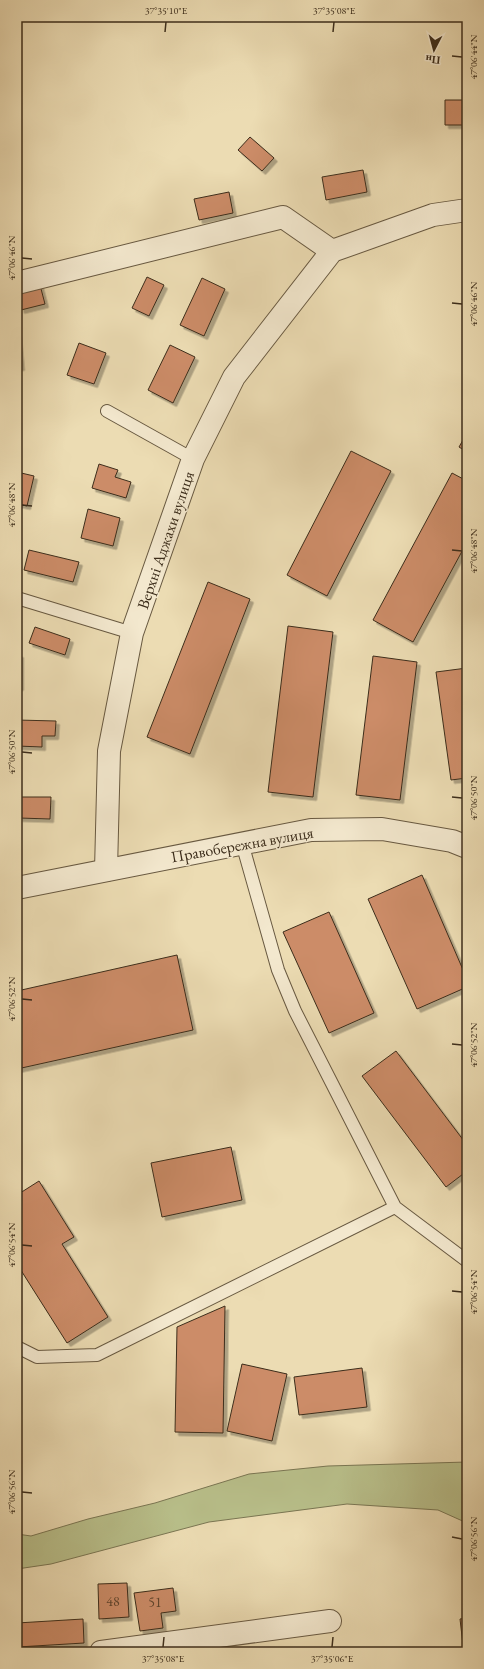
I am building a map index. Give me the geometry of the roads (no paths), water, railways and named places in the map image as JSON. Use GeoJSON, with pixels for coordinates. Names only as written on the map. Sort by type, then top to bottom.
{"type":"FeatureCollection","features":[{"type":"Feature","properties":{"kind":"street"},"geometry":{"type":"LineString","coordinates":[[17,283],[283,217],[332,251],[433,215],[467,210]]}},
{"type":"Feature","properties":{"kind":"street","name":"Верхні Аджахи вулиця"},"geometry":{"type":"LineString","coordinates":[[106,870],[109,751],[132,634],[193,459],[234,377],[332,251]]}},
{"type":"Feature","properties":{"kind":"street","name":"Правобережна вулиця"},"geometry":{"type":"LineString","coordinates":[[17,888],[311,830],[382,829],[452,841],[467,847]]}},
{"type":"Feature","properties":{"kind":"street"},"geometry":{"type":"LineString","coordinates":[[101,1652],[330,1621]]}},
{"type":"Feature","properties":{"kind":"lane"},"geometry":{"type":"LineString","coordinates":[[107,411],[193,459]]}},
{"type":"Feature","properties":{"kind":"lane"},"geometry":{"type":"LineString","coordinates":[[17,598],[132,634]]}},
{"type":"Feature","properties":{"kind":"lane"},"geometry":{"type":"LineString","coordinates":[[242,843],[278,970],[295,1011],[395,1207],[467,1260]]}},
{"type":"Feature","properties":{"kind":"lane"},"geometry":{"type":"LineString","coordinates":[[17,1347],[37,1357],[98,1355],[395,1207]]}}]}
